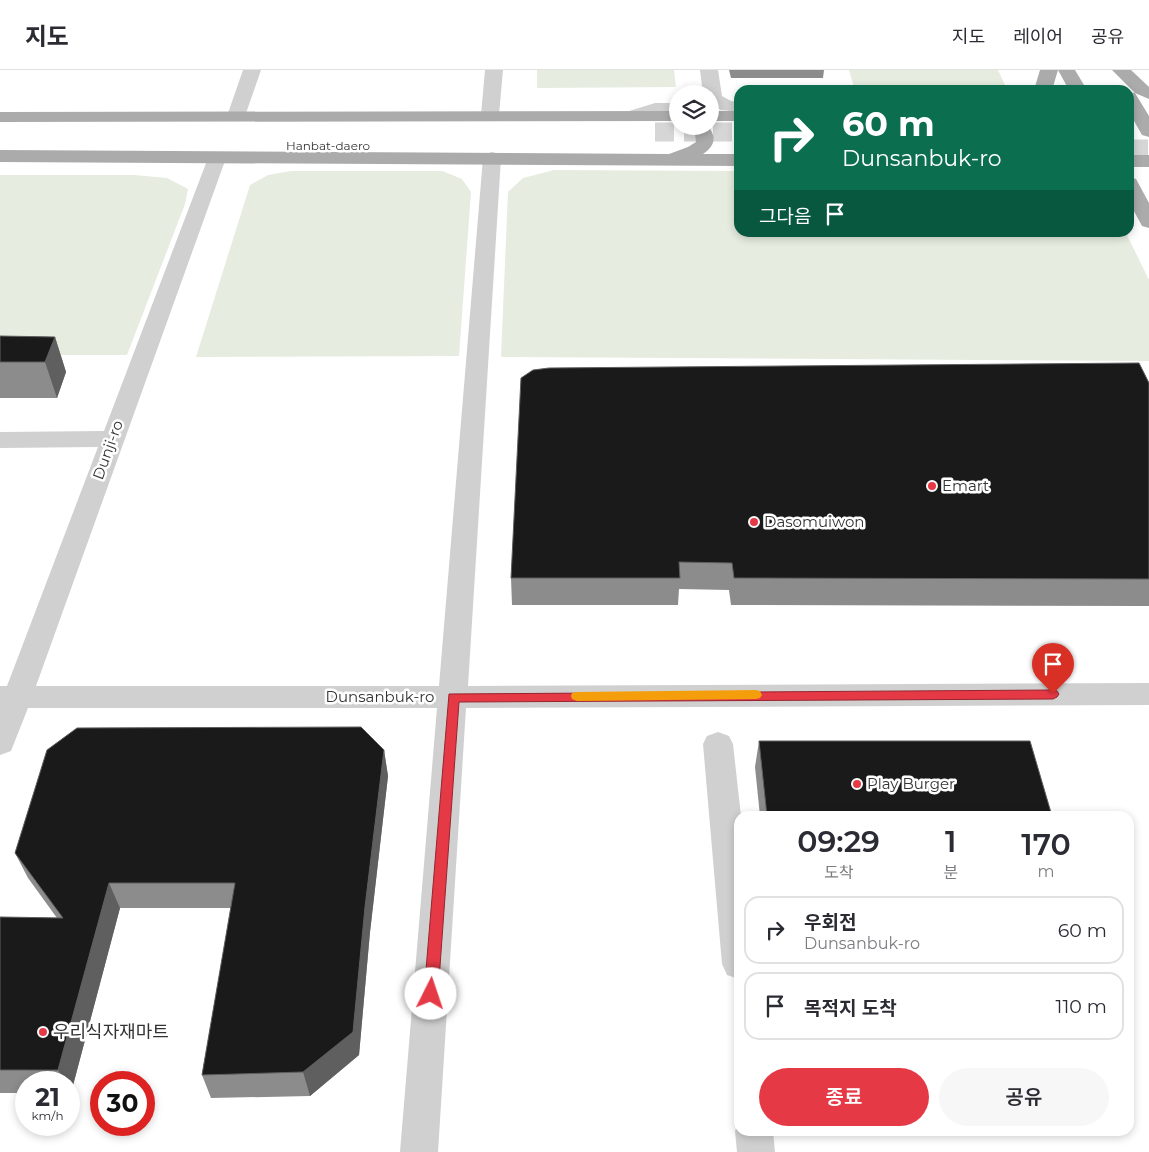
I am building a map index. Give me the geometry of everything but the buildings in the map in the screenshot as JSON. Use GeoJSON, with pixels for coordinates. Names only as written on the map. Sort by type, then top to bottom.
{"type":"FeatureCollection","features":[{"type":"Feature","properties":{"kind":"main road"},"geometry":{"type":"LineString","coordinates":[[1044,85],[1049,70]]}},
{"type":"Feature","properties":{"kind":"main road"},"geometry":{"type":"LineString","coordinates":[[1066,70],[1075,85]]}},
{"type":"Feature","properties":{"kind":"main road"},"geometry":{"type":"LineString","coordinates":[[1113,70],[1122,85]]}},
{"type":"Feature","properties":{"kind":"main road"},"geometry":{"type":"LineString","coordinates":[[1120,70],[1143,91],[1149,94]]}},
{"type":"Feature","properties":{"kind":"main road"},"geometry":{"type":"LineString","coordinates":[[1134,106],[1142,120]]}},
{"type":"Feature","properties":{"kind":"main road"},"geometry":{"type":"LineString","coordinates":[[0,117],[632,116],[669,114]]}},
{"type":"Feature","properties":{"kind":"main road"},"geometry":{"type":"LineString","coordinates":[[719,116],[734,116]]}},
{"type":"Feature","properties":{"kind":"main road","name":"Hanbat-daero"},"geometry":{"type":"LineString","coordinates":[[0,128],[660,146]]}},
{"type":"Feature","properties":{"kind":"main road"},"geometry":{"type":"LineString","coordinates":[[660,146],[689,155],[699,150],[704,144],[705,135]]}},
{"type":"Feature","properties":{"kind":"main road","name":"Hanbat-daero"},"geometry":{"type":"LineString","coordinates":[[0,144],[660,146]]}},
{"type":"Feature","properties":{"kind":"main road"},"geometry":{"type":"LineString","coordinates":[[0,156],[492,158],[660,146],[734,159]]}},
{"type":"Feature","properties":{"kind":"main road"},"geometry":{"type":"LineString","coordinates":[[1134,161],[1149,161]]}},
{"type":"Feature","properties":{"kind":"main road"},"geometry":{"type":"LineString","coordinates":[[1134,193],[1149,222]]}},
{"type":"Feature","properties":{"kind":"street"},"geometry":{"type":"LineString","coordinates":[[236,116],[252,70]]}},
{"type":"Feature","properties":{"kind":"street"},"geometry":{"type":"LineString","coordinates":[[490,115],[494,70]]}},
{"type":"Feature","properties":{"kind":"street"},"geometry":{"type":"LineString","coordinates":[[694,70],[696,85]]}},
{"type":"Feature","properties":{"kind":"street"},"geometry":{"type":"LineString","coordinates":[[709,70],[713,99],[727,106],[734,107]]}},
{"type":"Feature","properties":{"kind":"street","name":"Dunji-ro"},"geometry":{"type":"LineString","coordinates":[[0,743],[8,697],[112,440],[217,158]]}},
{"type":"Feature","properties":{"kind":"street"},"geometry":{"type":"LineString","coordinates":[[419,1152],[492,158]]}},
{"type":"Feature","properties":{"kind":"street"},"geometry":{"type":"LineString","coordinates":[[0,440],[112,440]]}},
{"type":"Feature","properties":{"kind":"street","name":"Dunsanbuk-ro"},"geometry":{"type":"LineString","coordinates":[[8,697],[1149,694]]}},
{"type":"Feature","properties":{"kind":"street"},"geometry":{"type":"LineString","coordinates":[[718,744],[734,912]]}},
{"type":"Feature","properties":{"kind":"street"},"geometry":{"type":"LineString","coordinates":[[754,1136],[756,1152]]}},
{"type":"Feature","properties":{"kind":"shaded area"},"geometry":{"type":"Polygon","coordinates":[[[537,70],[674,70],[676,85],[669,85],[669,87],[537,88],[537,70]]]}},
{"type":"Feature","properties":{"kind":"shaded area"},"geometry":{"type":"Polygon","coordinates":[[[849,70],[998,70],[1005,85],[853,85],[849,70]]]}},
{"type":"Feature","properties":{"kind":"shaded area"},"geometry":{"type":"Polygon","coordinates":[[[554,170],[734,171],[734,237],[1128,237],[1149,280],[1149,361],[501,357],[508,192],[523,178],[554,170]]]}},
{"type":"Feature","properties":{"kind":"shaded area"},"geometry":{"type":"Polygon","coordinates":[[[291,171],[442,171],[462,179],[471,192],[459,356],[196,357],[250,185],[268,175],[291,171]]]}},
{"type":"Feature","properties":{"kind":"shaded area"},"geometry":{"type":"Polygon","coordinates":[[[0,175],[134,175],[167,178],[188,189],[185,204],[127,355],[0,355],[0,175]]]}},
{"type":"Feature","properties":{"kind":"tunnel"},"geometry":{"type":"LineString","coordinates":[[655,132],[734,132]]}},
{"type":"Feature","properties":{"kind":"tunnel"},"geometry":{"type":"LineString","coordinates":[[1134,149],[1149,149]]}},
{"type":"Feature","properties":{"kind":"slow traffic"},"geometry":{"type":"LineString","coordinates":[[577,696],[756,695]]}},
{"type":"Feature","properties":{"kind":"place","name":"Emart"},"geometry":{"type":"Point","coordinates":[932,486]}},
{"type":"Feature","properties":{"kind":"place","name":"Dasomuiwon"},"geometry":{"type":"Point","coordinates":[754,522]}},
{"type":"Feature","properties":{"kind":"place","name":"Play Burger"},"geometry":{"type":"Point","coordinates":[857,784]}},
{"type":"Feature","properties":{"kind":"place","name":"우리식자재마트"},"geometry":{"type":"Point","coordinates":[43,1032]}},
{"type":"Feature","properties":{"kind":"route"},"geometry":{"type":"LineString","coordinates":[[431,994],[453,697],[1053,694]]}}]}
